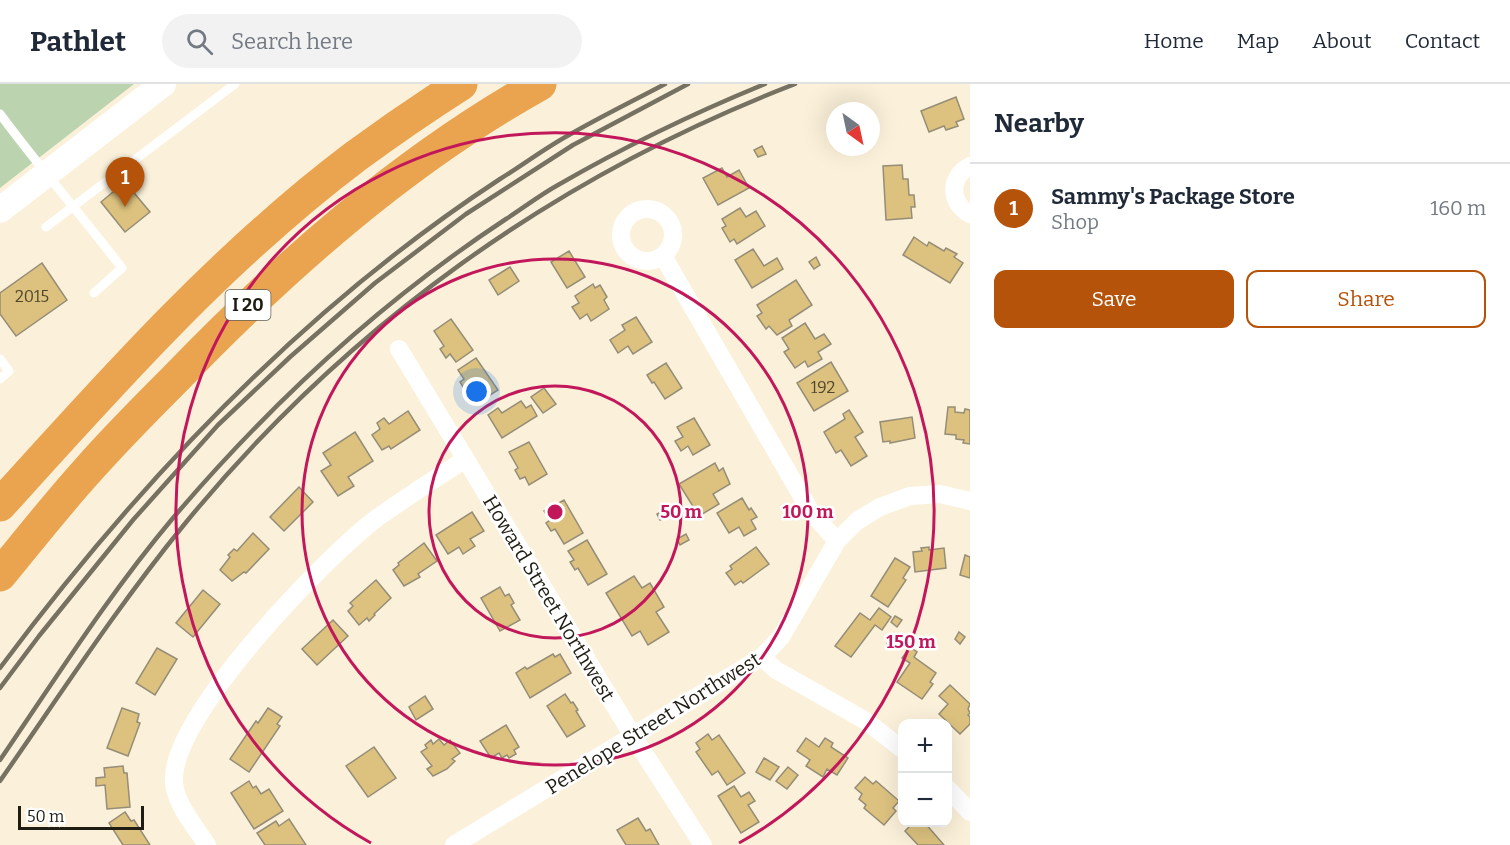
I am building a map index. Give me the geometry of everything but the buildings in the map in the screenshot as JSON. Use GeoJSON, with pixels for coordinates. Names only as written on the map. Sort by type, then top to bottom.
{"type":"FeatureCollection","features":[{"type":"Feature","properties":{"kind":"highway","name":"I 20"},"geometry":{"type":"LineString","coordinates":[[0,505],[132,362],[200,293],[268,230],[355,157],[461,84]]}},
{"type":"Feature","properties":{"kind":"highway","name":"I 20"},"geometry":{"type":"LineString","coordinates":[[0,575],[87,470],[212,340],[298,259],[346,218],[432,153],[540,84]]}},
{"type":"Feature","properties":{"kind":"main road"},"geometry":{"type":"LineString","coordinates":[[0,210],[163,84]]}},
{"type":"Feature","properties":{"kind":"street"},"geometry":{"type":"LineString","coordinates":[[970,166],[961,172],[954,185],[954,195],[958,205],[970,214]]}},
{"type":"Feature","properties":{"kind":"street"},"geometry":{"type":"LineString","coordinates":[[663,256],[811,512],[837,541]]}},
{"type":"Feature","properties":{"kind":"street","name":"Howard Street Northwest"},"geometry":{"type":"LineString","coordinates":[[399,349],[464,460],[633,736],[704,845]]}},
{"type":"Feature","properties":{"kind":"street"},"geometry":{"type":"LineString","coordinates":[[207,845],[181,804],[174,779],[177,756],[202,711],[236,662],[304,583],[376,519],[464,460]]}},
{"type":"Feature","properties":{"kind":"street","name":"Penelope Street Northwest"},"geometry":{"type":"LineString","coordinates":[[453,845],[762,657],[781,637],[837,541],[857,521],[880,507],[910,496],[940,494],[970,501]]}},
{"type":"Feature","properties":{"kind":"street"},"geometry":{"type":"LineString","coordinates":[[762,657],[776,670],[866,721],[898,745]]}},
{"type":"Feature","properties":{"kind":"street"},"geometry":{"type":"LineString","coordinates":[[952,793],[970,812]]}},
{"type":"Feature","properties":{"kind":"lane"},"geometry":{"type":"LineString","coordinates":[[46,227],[235,84]]}},
{"type":"Feature","properties":{"kind":"lane"},"geometry":{"type":"LineString","coordinates":[[0,114],[46,175],[74,206],[122,268],[94,292]]}},
{"type":"Feature","properties":{"kind":"lane"},"geometry":{"type":"LineString","coordinates":[[0,358],[9,371],[0,379]]}},
{"type":"Feature","properties":{"kind":"green space"},"geometry":{"type":"Polygon","coordinates":[[[0,84],[134,84],[0,188],[0,84]]]}},
{"type":"Feature","properties":{"kind":"railway"},"geometry":{"type":"LineString","coordinates":[[0,668],[109,530],[168,465],[229,401],[358,283],[428,229],[560,140],[665,84]]}},
{"type":"Feature","properties":{"kind":"railway"},"geometry":{"type":"LineString","coordinates":[[0,688],[133,520],[218,425],[290,357],[375,283],[466,214],[573,145],[688,84]]}},
{"type":"Feature","properties":{"kind":"railway"},"geometry":{"type":"LineString","coordinates":[[0,760],[62,667],[149,547],[248,435],[329,357],[414,285],[459,251],[545,193],[660,131],[765,84]]}},
{"type":"Feature","properties":{"kind":"railway"},"geometry":{"type":"LineString","coordinates":[[0,781],[112,620],[183,526],[246,453],[314,386],[385,323],[460,265],[538,212],[621,164],[706,121],[795,84]]}},
{"type":"Feature","properties":{"kind":"place","name":"Sammy's Package Store"},"geometry":{"type":"Point","coordinates":[125,207]}}]}
